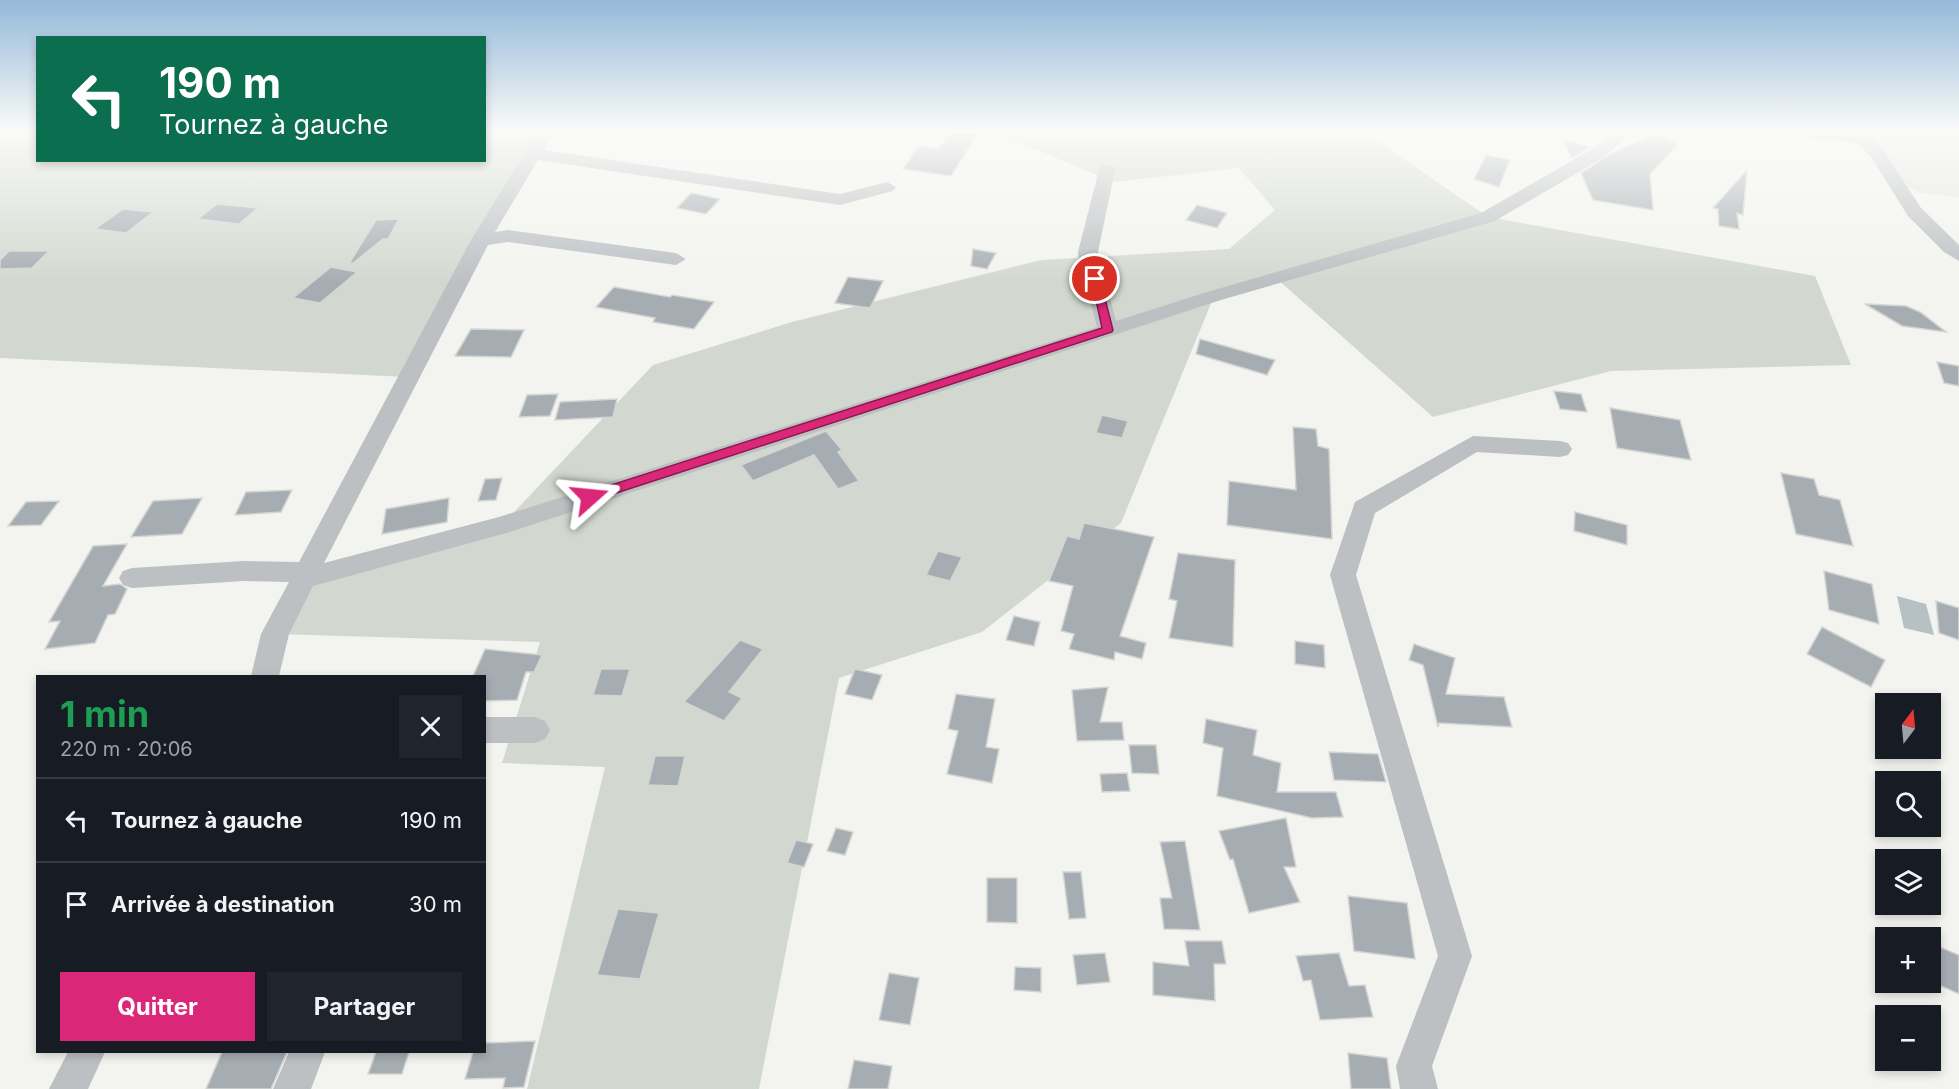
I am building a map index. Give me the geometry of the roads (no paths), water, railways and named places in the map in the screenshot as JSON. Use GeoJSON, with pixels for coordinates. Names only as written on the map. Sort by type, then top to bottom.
{"type":"FeatureCollection","features":[{"type":"Feature","properties":{"kind":"street"},"geometry":{"type":"LineString","coordinates":[[265,675],[275,634],[481,240],[515,183]]}},
{"type":"Feature","properties":{"kind":"street"},"geometry":{"type":"LineString","coordinates":[[732,183],[840,200],[887,187]]}},
{"type":"Feature","properties":{"kind":"street"},"geometry":{"type":"LineString","coordinates":[[1103,183],[1088,252],[1089,271],[1095,279],[1108,330]]}},
{"type":"Feature","properties":{"kind":"street"},"geometry":{"type":"LineString","coordinates":[[132,578],[244,571],[306,575],[501,526],[1224,293],[1488,217],[1547,183]]}},
{"type":"Feature","properties":{"kind":"street"},"geometry":{"type":"LineString","coordinates":[[1896,183],[1924,226],[1959,255]]}},
{"type":"Feature","properties":{"kind":"street"},"geometry":{"type":"LineString","coordinates":[[481,240],[508,236],[676,259]]}},
{"type":"Feature","properties":{"kind":"street"},"geometry":{"type":"LineString","coordinates":[[1419,1089],[1414,1066],[1455,956],[1343,575],[1364,508],[1473,444],[1560,449]]}},
{"type":"Feature","properties":{"kind":"street"},"geometry":{"type":"LineString","coordinates":[[486,730],[535,730]]}},
{"type":"Feature","properties":{"kind":"street"},"geometry":{"type":"LineString","coordinates":[[68,1089],[86,1053]]}},
{"type":"Feature","properties":{"kind":"street"},"geometry":{"type":"LineString","coordinates":[[292,1089],[307,1053]]}}]}
